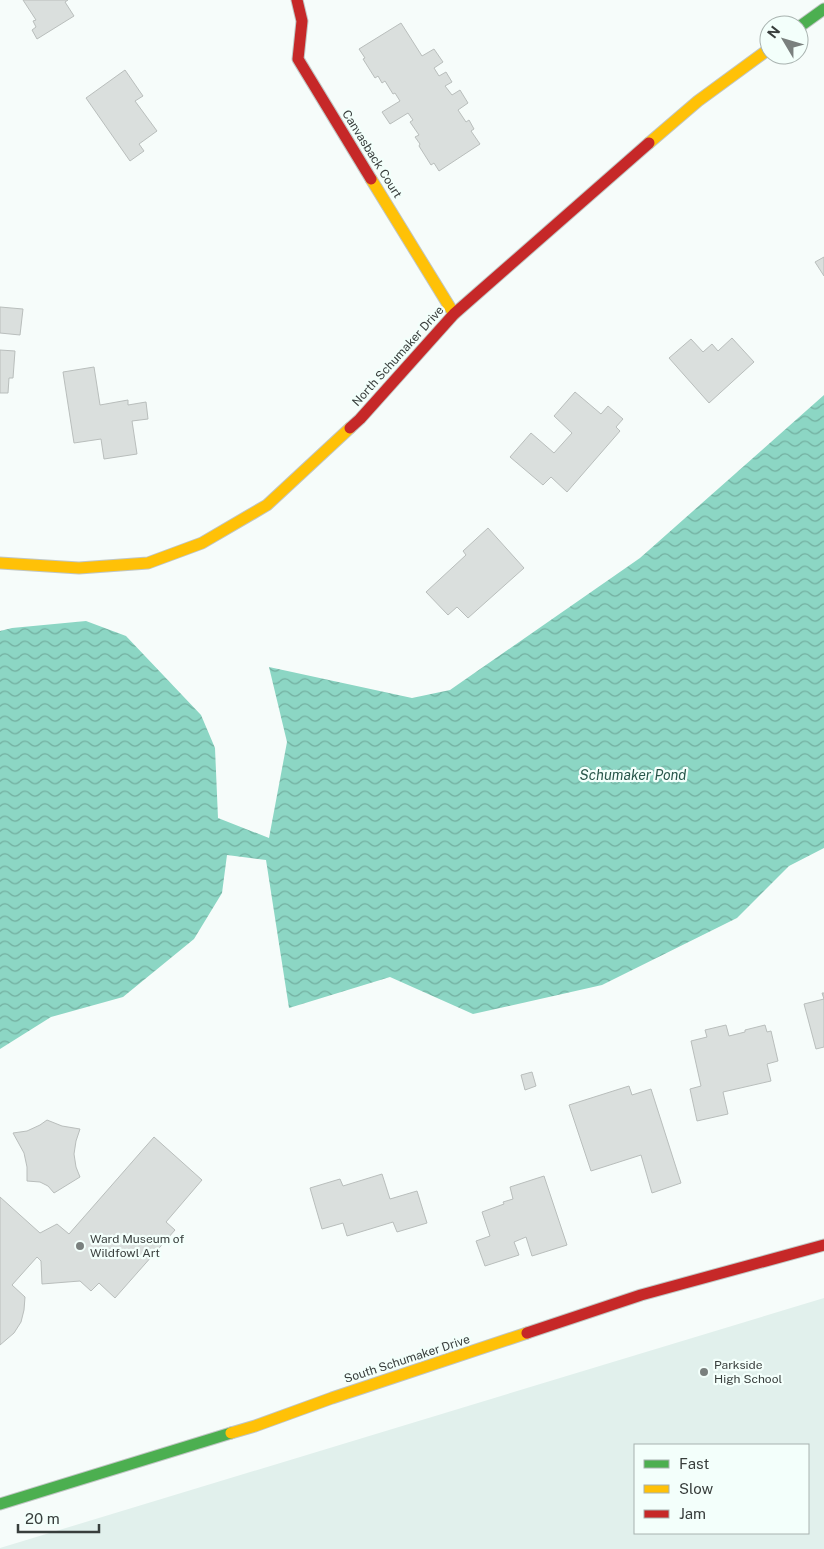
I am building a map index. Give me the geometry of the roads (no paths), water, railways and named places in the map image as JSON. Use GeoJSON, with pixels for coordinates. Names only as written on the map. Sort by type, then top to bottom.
{"type":"FeatureCollection","features":[{"type":"Feature","properties":{"kind":"street","name":"Canvasback Court"},"geometry":{"type":"LineString","coordinates":[[297,0],[302,21],[298,59],[454,314]]}},
{"type":"Feature","properties":{"kind":"street"},"geometry":{"type":"LineString","coordinates":[[809,20],[824,9]]}},
{"type":"Feature","properties":{"kind":"street","name":"North Schumaker Drive"},"geometry":{"type":"LineString","coordinates":[[0,563],[79,568],[148,563],[202,543],[266,505],[360,419],[454,314],[698,101],[759,56]]}},
{"type":"Feature","properties":{"kind":"street","name":"South Schumaker Drive"},"geometry":{"type":"LineString","coordinates":[[0,1504],[255,1426],[332,1398],[641,1295],[824,1245]]}},
{"type":"Feature","properties":{"kind":"water","name":"Schumaker Pond"},"geometry":{"type":"Polygon","coordinates":[[[824,395],[824,848],[789,866],[737,918],[602,985],[473,1014],[390,977],[289,1008],[266,860],[227,855],[222,893],[194,939],[123,997],[51,1017],[0,1049],[0,631],[12,628],[86,621],[126,636],[201,715],[215,748],[218,818],[269,838],[287,742],[269,667],[412,698],[450,690],[640,558],[824,395]]]}},
{"type":"Feature","properties":{"kind":"place","name":"Ward Museum of Wildfowl Art"},"geometry":{"type":"Point","coordinates":[80,1246]}},
{"type":"Feature","properties":{"kind":"place","name":"Parkside High School"},"geometry":{"type":"Point","coordinates":[704,1372]}}]}
